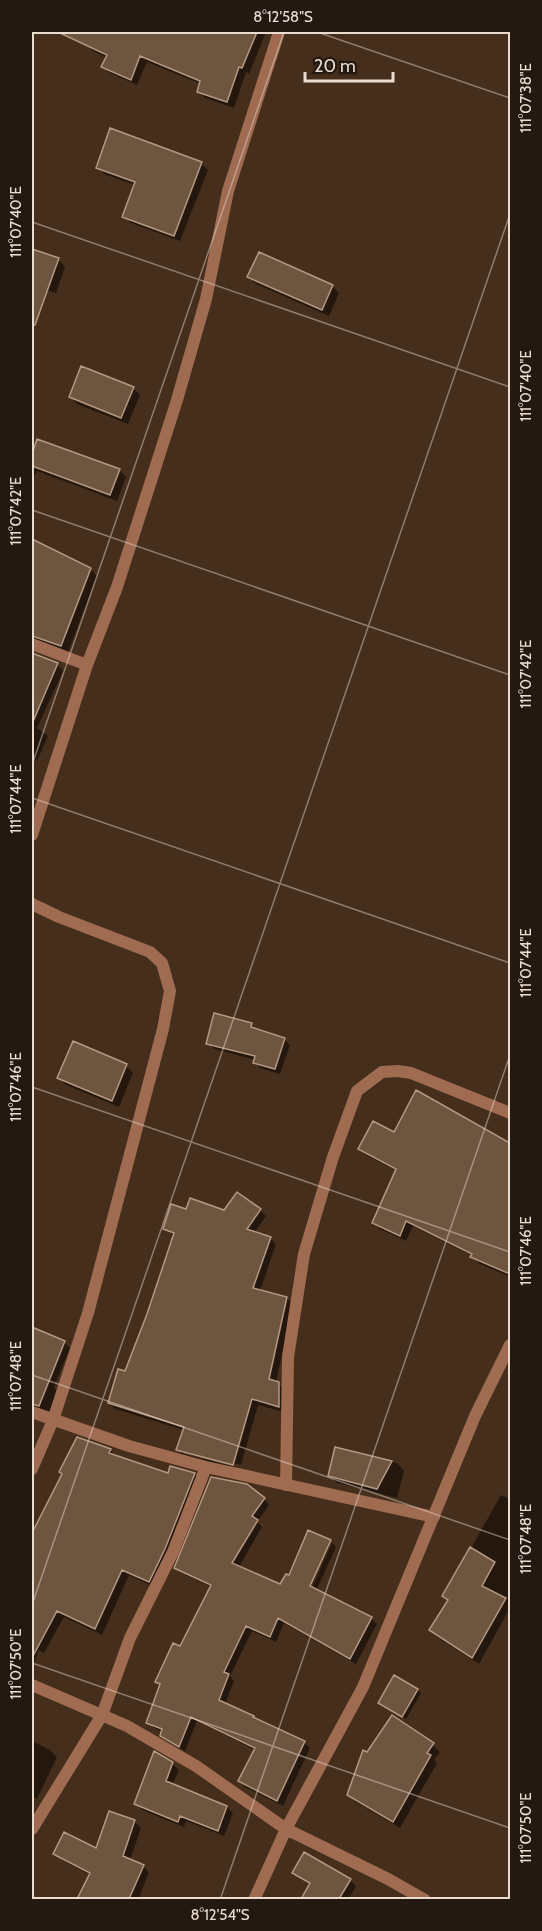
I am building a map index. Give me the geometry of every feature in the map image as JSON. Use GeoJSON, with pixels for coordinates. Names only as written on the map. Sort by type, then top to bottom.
{"type":"FeatureCollection","features":[{"type":"Feature","properties":{"kind":"street"},"geometry":{"type":"LineString","coordinates":[[32,836],[87,665],[117,587],[177,400],[206,299],[228,191],[279,32]]}},
{"type":"Feature","properties":{"kind":"street"},"geometry":{"type":"LineString","coordinates":[[32,644],[87,665]]}},
{"type":"Feature","properties":{"kind":"street"},"geometry":{"type":"LineString","coordinates":[[32,904],[150,952],[162,963],[170,991],[164,1029],[88,1313],[53,1420],[32,1469]]}},
{"type":"Feature","properties":{"kind":"street"},"geometry":{"type":"LineString","coordinates":[[286,1485],[288,1358],[304,1254],[333,1157],[357,1092],[382,1072],[398,1071],[411,1073],[510,1113]]}},
{"type":"Feature","properties":{"kind":"street"},"geometry":{"type":"LineString","coordinates":[[254,1899],[286,1829],[363,1687],[475,1416],[510,1345]]}},
{"type":"Feature","properties":{"kind":"street"},"geometry":{"type":"LineString","coordinates":[[32,1412],[129,1446],[206,1467],[434,1517]]}},
{"type":"Feature","properties":{"kind":"street"},"geometry":{"type":"LineString","coordinates":[[32,1829],[102,1715],[130,1638],[173,1552],[206,1467]]}},
{"type":"Feature","properties":{"kind":"street"},"geometry":{"type":"LineString","coordinates":[[32,1685],[127,1726],[196,1766],[286,1829],[425,1899]]}},
{"type":"Feature","properties":{"kind":"building"},"geometry":{"type":"Polygon","coordinates":[[[58,32],[257,32],[242,68],[239,67],[227,102],[197,92],[200,81],[140,56],[131,80],[101,67],[107,55],[58,32]]]}},
{"type":"Feature","properties":{"kind":"building"},"geometry":{"type":"Polygon","coordinates":[[[110,128],[202,162],[174,236],[122,217],[135,182],[96,168],[110,128]]]}},
{"type":"Feature","properties":{"kind":"building"},"geometry":{"type":"Polygon","coordinates":[[[32,249],[59,258],[35,325],[32,325],[32,249]]]}},
{"type":"Feature","properties":{"kind":"building"},"geometry":{"type":"Polygon","coordinates":[[[259,252],[333,285],[322,310],[247,277],[259,252]]]}},
{"type":"Feature","properties":{"kind":"building"},"geometry":{"type":"Polygon","coordinates":[[[81,366],[134,387],[121,418],[69,397],[81,366]]]}},
{"type":"Feature","properties":{"kind":"building"},"geometry":{"type":"Polygon","coordinates":[[[37,439],[120,469],[110,495],[32,466],[32,454],[37,439]]]}},
{"type":"Feature","properties":{"kind":"building"},"geometry":{"type":"Polygon","coordinates":[[[32,539],[91,568],[61,646],[32,636],[32,539]]]}},
{"type":"Feature","properties":{"kind":"building"},"geometry":{"type":"Polygon","coordinates":[[[32,653],[58,663],[32,724],[32,653]]]}},
{"type":"Feature","properties":{"kind":"building"},"geometry":{"type":"Polygon","coordinates":[[[214,1013],[252,1023],[251,1027],[285,1038],[275,1069],[253,1063],[255,1056],[206,1044],[214,1013]]]}},
{"type":"Feature","properties":{"kind":"building"},"geometry":{"type":"Polygon","coordinates":[[[73,1041],[127,1064],[112,1101],[57,1078],[73,1041]]]}},
{"type":"Feature","properties":{"kind":"building"},"geometry":{"type":"Polygon","coordinates":[[[416,1090],[510,1143],[510,1274],[470,1257],[472,1254],[406,1221],[400,1236],[372,1223],[396,1169],[358,1149],[373,1121],[394,1132],[416,1090]]]}},
{"type":"Feature","properties":{"kind":"building"},"geometry":{"type":"Polygon","coordinates":[[[237,1192],[261,1209],[247,1229],[271,1237],[253,1288],[287,1297],[269,1379],[279,1382],[279,1407],[252,1399],[233,1465],[176,1450],[184,1427],[108,1403],[118,1369],[125,1371],[174,1233],[163,1229],[171,1204],[186,1209],[190,1198],[224,1210],[237,1192]]]}},
{"type":"Feature","properties":{"kind":"building"},"geometry":{"type":"Polygon","coordinates":[[[32,1327],[65,1341],[39,1406],[32,1404],[32,1327]]]}},
{"type":"Feature","properties":{"kind":"building"},"geometry":{"type":"Polygon","coordinates":[[[77,1437],[111,1449],[109,1453],[168,1473],[170,1466],[195,1473],[165,1549],[149,1582],[122,1570],[95,1629],[57,1611],[32,1658],[32,1533],[62,1474],[59,1472],[77,1437]]]}},
{"type":"Feature","properties":{"kind":"building"},"geometry":{"type":"Polygon","coordinates":[[[335,1447],[392,1461],[377,1489],[328,1476],[335,1447]]]}},
{"type":"Feature","properties":{"kind":"building"},"geometry":{"type":"Polygon","coordinates":[[[211,1477],[247,1484],[265,1498],[252,1516],[258,1520],[232,1563],[280,1584],[286,1574],[289,1575],[308,1530],[331,1540],[310,1586],[372,1617],[350,1659],[278,1618],[270,1637],[246,1626],[224,1672],[229,1674],[219,1700],[305,1741],[277,1801],[238,1781],[255,1748],[191,1717],[179,1747],[160,1736],[162,1729],[146,1723],[160,1684],[155,1682],[173,1643],[180,1646],[211,1585],[174,1568],[211,1477]]]}},
{"type":"Feature","properties":{"kind":"building"},"geometry":{"type":"Polygon","coordinates":[[[470,1547],[495,1562],[482,1586],[506,1598],[472,1658],[429,1630],[448,1600],[442,1596],[470,1547]]]}},
{"type":"Feature","properties":{"kind":"building"},"geometry":{"type":"Polygon","coordinates":[[[394,1675],[418,1689],[402,1717],[378,1703],[394,1675]]]}},
{"type":"Feature","properties":{"kind":"building"},"geometry":{"type":"Polygon","coordinates":[[[392,1715],[434,1743],[427,1753],[431,1755],[393,1822],[347,1795],[363,1750],[367,1752],[392,1715]]]}},
{"type":"Feature","properties":{"kind":"building"},"geometry":{"type":"Polygon","coordinates":[[[154,1751],[173,1762],[166,1781],[227,1806],[218,1831],[180,1816],[178,1822],[134,1804],[154,1751]]]}},
{"type":"Feature","properties":{"kind":"building"},"geometry":{"type":"Polygon","coordinates":[[[109,1811],[135,1820],[123,1856],[144,1865],[129,1899],[77,1899],[90,1873],[53,1854],[64,1832],[96,1848],[109,1811]]]}},
{"type":"Feature","properties":{"kind":"building"},"geometry":{"type":"Polygon","coordinates":[[[304,1852],[351,1879],[339,1899],[301,1899],[310,1883],[292,1873],[304,1852]]]}}]}
